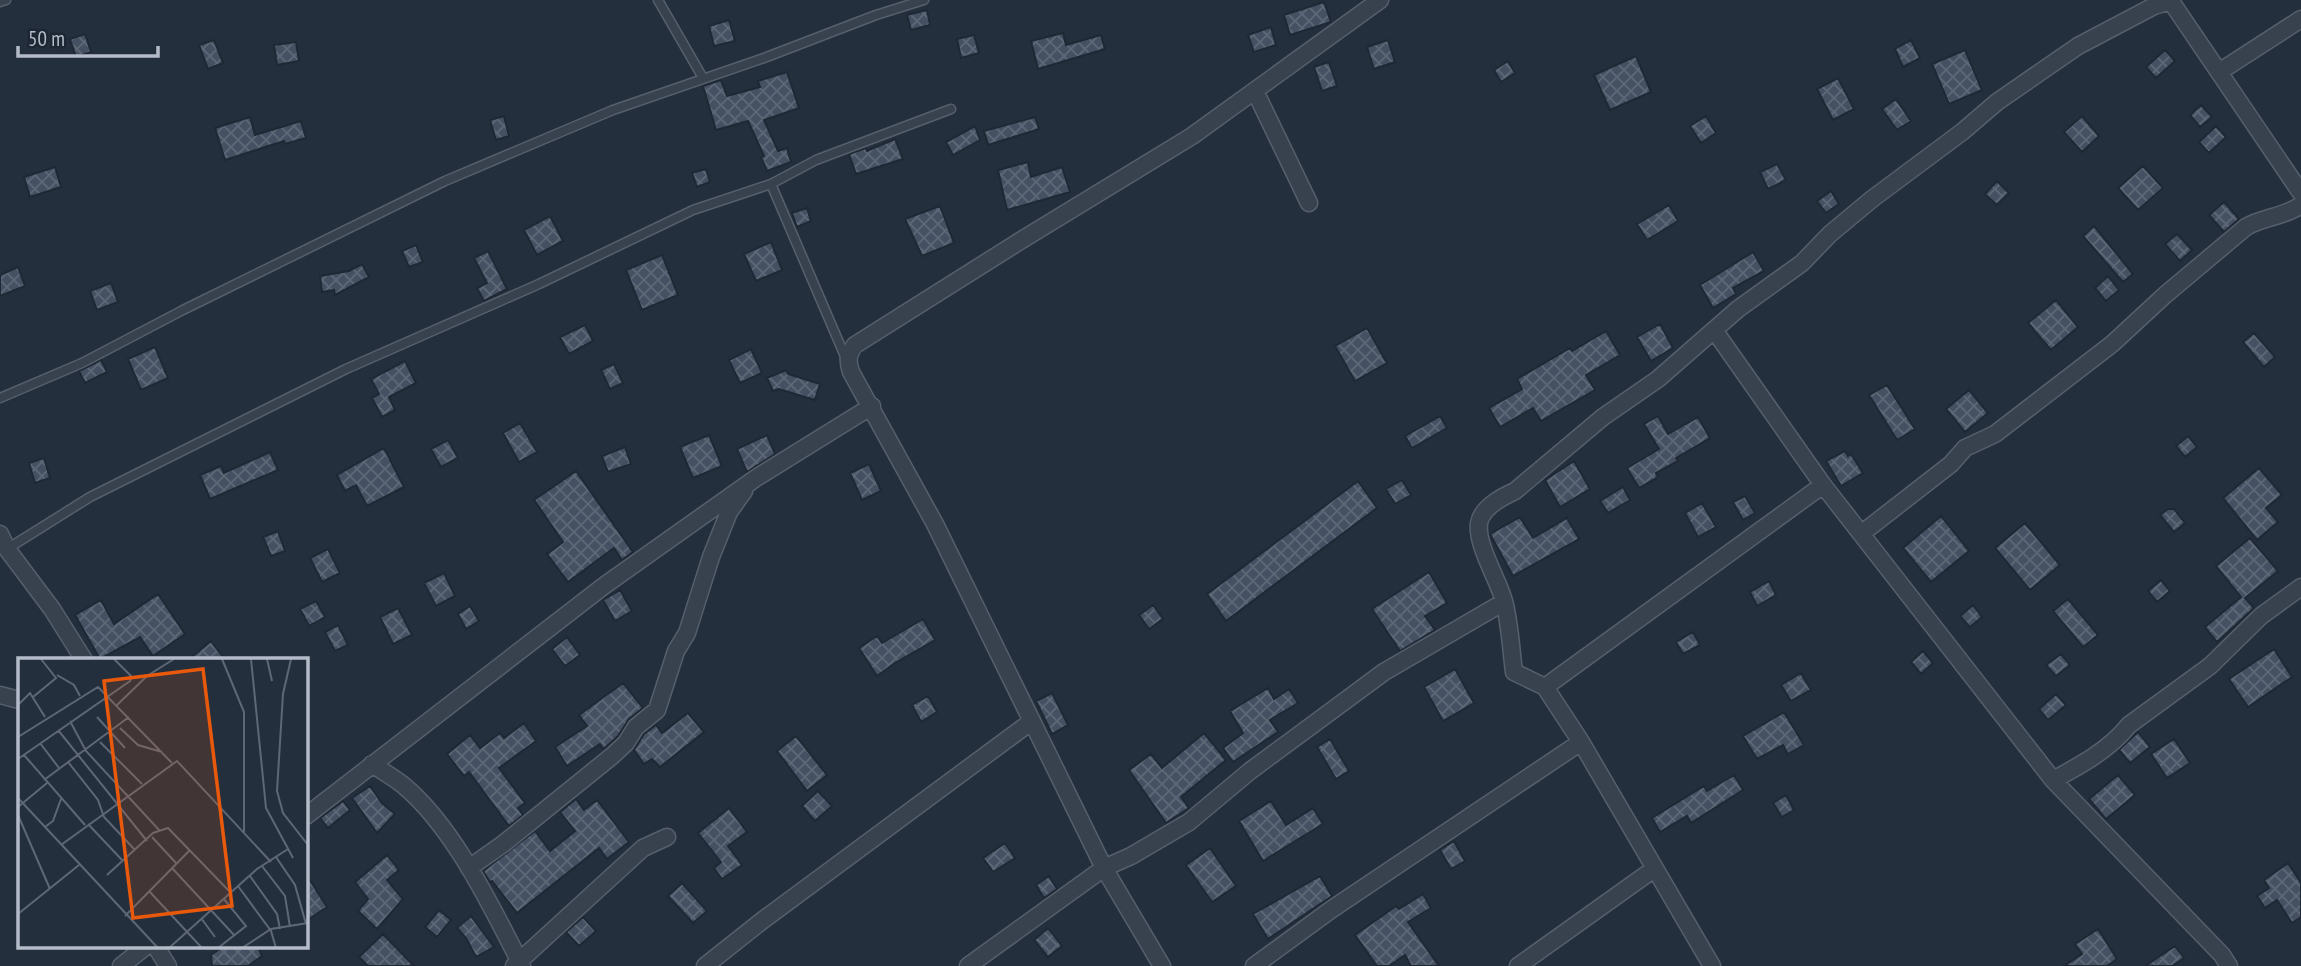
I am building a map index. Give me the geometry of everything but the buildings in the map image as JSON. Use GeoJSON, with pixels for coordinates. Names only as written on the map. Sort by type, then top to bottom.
{"type":"FeatureCollection","features":[{"type":"Feature","properties":{"kind":"street"},"geometry":{"type":"LineString","coordinates":[[1162,966],[1104,868],[935,524],[851,372],[848,362],[850,352],[855,345],[1192,136],[1380,0]]}},
{"type":"Feature","properties":{"kind":"street"},"geometry":{"type":"LineString","coordinates":[[1712,966],[1581,742],[1545,687],[1514,672],[1504,602],[1481,540],[1479,521],[1487,508],[1515,491],[1603,416],[1658,379],[1738,309],[1802,262],[1872,199],[1962,132],[1997,102],[2078,46],[2154,6],[2171,0],[2301,193]]}},
{"type":"Feature","properties":{"kind":"street"},"geometry":{"type":"LineString","coordinates":[[2219,72],[2301,19]]}},
{"type":"Feature","properties":{"kind":"street"},"geometry":{"type":"LineString","coordinates":[[1255,91],[1309,203]]}},
{"type":"Feature","properties":{"kind":"street"},"geometry":{"type":"LineString","coordinates":[[1861,534],[1951,464],[1965,447],[1995,434],[2112,344],[2246,227],[2301,205]]}},
{"type":"Feature","properties":{"kind":"street"},"geometry":{"type":"LineString","coordinates":[[1714,330],[1823,485],[2053,780],[2222,955],[2229,966]]}},
{"type":"Feature","properties":{"kind":"street"},"geometry":{"type":"LineString","coordinates":[[308,814],[605,585],[756,478],[872,406]]}},
{"type":"Feature","properties":{"kind":"street"},"geometry":{"type":"LineString","coordinates":[[469,868],[612,756],[626,743],[636,727],[657,710],[729,512],[756,478]]}},
{"type":"Feature","properties":{"kind":"street"},"geometry":{"type":"LineString","coordinates":[[1545,687],[1823,485]]}},
{"type":"Feature","properties":{"kind":"street"},"geometry":{"type":"LineString","coordinates":[[0,534],[83,658]]}},
{"type":"Feature","properties":{"kind":"street"},"geometry":{"type":"LineString","coordinates":[[2053,780],[2103,751],[2120,737],[2129,725],[2210,666],[2261,616],[2301,587]]}},
{"type":"Feature","properties":{"kind":"street"},"geometry":{"type":"LineString","coordinates":[[968,966],[1104,868],[1140,851],[1189,822],[1250,771],[1364,687],[1504,602]]}},
{"type":"Feature","properties":{"kind":"street"},"geometry":{"type":"LineString","coordinates":[[0,695],[18,700]]}},
{"type":"Feature","properties":{"kind":"street"},"geometry":{"type":"LineString","coordinates":[[705,966],[1032,721]]}},
{"type":"Feature","properties":{"kind":"street"},"geometry":{"type":"LineString","coordinates":[[1254,966],[1332,909],[1581,742]]}},
{"type":"Feature","properties":{"kind":"street"},"geometry":{"type":"LineString","coordinates":[[372,764],[403,785],[440,824],[469,868],[519,965],[643,848],[667,838]]}},
{"type":"Feature","properties":{"kind":"street"},"geometry":{"type":"LineString","coordinates":[[1518,966],[1654,869]]}},
{"type":"Feature","properties":{"kind":"street"},"geometry":{"type":"LineString","coordinates":[[121,966],[144,948]]}},
{"type":"Feature","properties":{"kind":"street"},"geometry":{"type":"LineString","coordinates":[[157,948],[168,966]]}},
{"type":"Feature","properties":{"kind":"lane"},"geometry":{"type":"LineString","coordinates":[[0,2],[6,0]]}},
{"type":"Feature","properties":{"kind":"lane"},"geometry":{"type":"LineString","coordinates":[[658,0],[703,78]]}},
{"type":"Feature","properties":{"kind":"lane"},"geometry":{"type":"LineString","coordinates":[[0,398],[82,363],[183,310],[445,181],[613,110],[924,0]]}},
{"type":"Feature","properties":{"kind":"lane"},"geometry":{"type":"LineString","coordinates":[[8,549],[90,497],[346,369],[538,284],[693,210],[771,184],[816,160],[951,109]]}},
{"type":"Feature","properties":{"kind":"lane"},"geometry":{"type":"LineString","coordinates":[[771,184],[851,372]]}}]}
